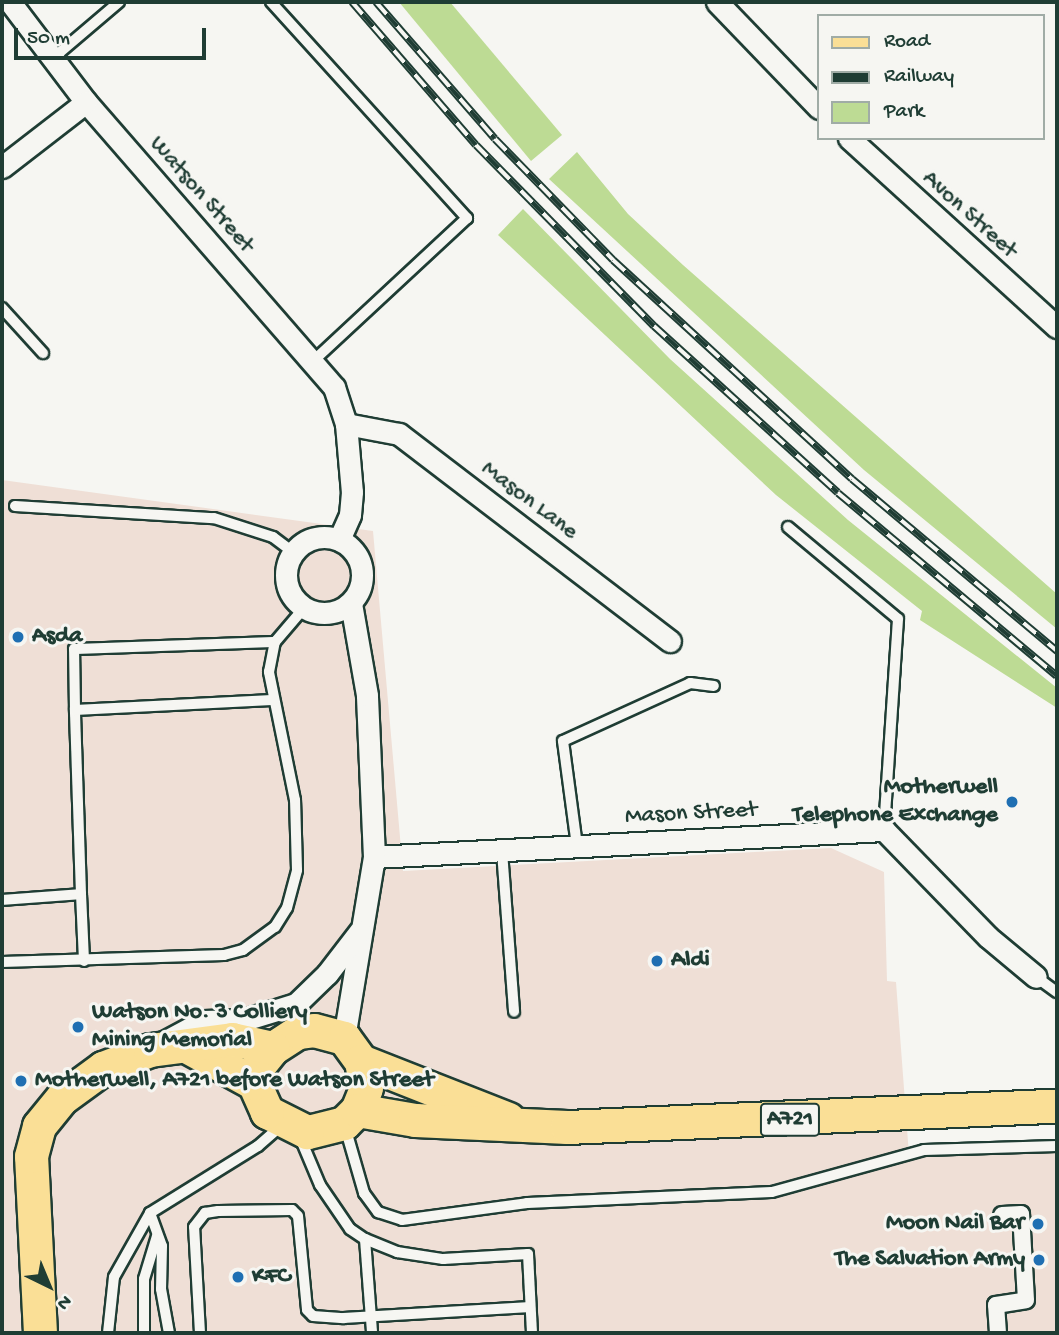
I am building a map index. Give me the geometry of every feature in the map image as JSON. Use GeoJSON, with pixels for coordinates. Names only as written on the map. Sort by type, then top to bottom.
{"type":"FeatureCollection","features":[{"type":"Feature","properties":{"kind":"main road","name":"A721"},"geometry":{"type":"LineString","coordinates":[[273,1048],[298,1032],[328,1032],[352,1050],[523,1126]]}},
{"type":"Feature","properties":{"kind":"main road"},"geometry":{"type":"LineString","coordinates":[[40,1333],[31,1156],[39,1126],[62,1098],[103,1068],[150,1050],[232,1039],[273,1048],[259,1065],[254,1083]]}},
{"type":"Feature","properties":{"kind":"main road"},"geometry":{"type":"LineString","coordinates":[[188,1047],[254,1083],[267,1112],[290,1126]]}},
{"type":"Feature","properties":{"kind":"main road"},"geometry":{"type":"LineString","coordinates":[[350,1116],[366,1088],[352,1050]]}},
{"type":"Feature","properties":{"kind":"main road","name":"A721"},"geometry":{"type":"LineString","coordinates":[[290,1126],[307,1132],[350,1116],[523,1126],[779,1120],[1057,1106]]}},
{"type":"Feature","properties":{"kind":"street","name":"Watson Street"},"geometry":{"type":"LineString","coordinates":[[10,2],[86,102],[334,387],[346,424],[352,492],[351,515],[339,540]]}},
{"type":"Feature","properties":{"kind":"street"},"geometry":{"type":"LineString","coordinates":[[717,2],[818,107]]}},
{"type":"Feature","properties":{"kind":"street"},"geometry":{"type":"LineString","coordinates":[[2,167],[86,102]]}},
{"type":"Feature","properties":{"kind":"street","name":"Avon Street"},"geometry":{"type":"LineString","coordinates":[[851,140],[1057,327]]}},
{"type":"Feature","properties":{"kind":"street","name":"Mason Lane"},"geometry":{"type":"LineString","coordinates":[[346,424],[398,434],[670,641]]}},
{"type":"Feature","properties":{"kind":"street"},"geometry":{"type":"LineString","coordinates":[[314,538],[339,540],[357,556],[362,568],[358,593],[351,603],[328,613],[304,608],[288,589],[286,576],[293,552],[314,538]]}},
{"type":"Feature","properties":{"kind":"street"},"geometry":{"type":"LineString","coordinates":[[351,603],[367,695],[374,857],[363,926],[352,1050]]}},
{"type":"Feature","properties":{"kind":"street"},"geometry":{"type":"LineString","coordinates":[[884,830],[988,937],[1036,977]]}},
{"type":"Feature","properties":{"kind":"street","name":"Mason Street"},"geometry":{"type":"LineString","coordinates":[[374,857],[884,830]]}},
{"type":"Feature","properties":{"kind":"street"},"geometry":{"type":"LineString","coordinates":[[150,1050],[203,1021],[244,1020],[296,1004],[327,974],[363,926]]}},
{"type":"Feature","properties":{"kind":"street"},"geometry":{"type":"LineString","coordinates":[[998,1333],[996,1305],[1026,1300],[1021,1214],[1002,1215]]}},
{"type":"Feature","properties":{"kind":"lane"},"geometry":{"type":"LineString","coordinates":[[52,59],[119,2]]}},
{"type":"Feature","properties":{"kind":"lane"},"geometry":{"type":"LineString","coordinates":[[271,2],[467,218],[312,362]]}},
{"type":"Feature","properties":{"kind":"lane"},"geometry":{"type":"LineString","coordinates":[[2,308],[43,353]]}},
{"type":"Feature","properties":{"kind":"lane"},"geometry":{"type":"LineString","coordinates":[[15,506],[214,518],[273,537],[293,552]]}},
{"type":"Feature","properties":{"kind":"lane"},"geometry":{"type":"LineString","coordinates":[[788,527],[898,619],[884,830]]}},
{"type":"Feature","properties":{"kind":"lane"},"geometry":{"type":"LineString","coordinates":[[2,962],[224,955],[243,950],[275,927],[287,908],[297,870],[295,800],[272,701],[269,672],[275,642],[304,608]]}},
{"type":"Feature","properties":{"kind":"lane"},"geometry":{"type":"LineString","coordinates":[[84,961],[74,649],[275,642]]}},
{"type":"Feature","properties":{"kind":"lane"},"geometry":{"type":"LineString","coordinates":[[578,846],[563,741],[690,683],[714,686]]}},
{"type":"Feature","properties":{"kind":"lane"},"geometry":{"type":"LineString","coordinates":[[75,709],[272,701]]}},
{"type":"Feature","properties":{"kind":"lane"},"geometry":{"type":"LineString","coordinates":[[502,851],[514,1012]]}},
{"type":"Feature","properties":{"kind":"lane"},"geometry":{"type":"LineString","coordinates":[[2,900],[80,894]]}},
{"type":"Feature","properties":{"kind":"lane"},"geometry":{"type":"LineString","coordinates":[[1036,977],[1057,992]]}},
{"type":"Feature","properties":{"kind":"lane"},"geometry":{"type":"LineString","coordinates":[[350,1116],[363,1193],[390,1219],[527,1203],[772,1192],[924,1150],[1057,1146]]}},
{"type":"Feature","properties":{"kind":"lane"},"geometry":{"type":"LineString","coordinates":[[107,1333],[114,1276],[150,1213],[290,1126],[320,1185],[350,1229],[365,1239],[397,1252],[443,1259],[528,1254],[532,1333]]}},
{"type":"Feature","properties":{"kind":"lane"},"geometry":{"type":"LineString","coordinates":[[200,1333],[197,1219],[205,1213],[288,1207],[298,1216],[307,1310],[324,1319],[530,1307]]}},
{"type":"Feature","properties":{"kind":"lane"},"geometry":{"type":"LineString","coordinates":[[150,1213],[162,1246],[161,1289],[169,1333]]}},
{"type":"Feature","properties":{"kind":"lane"},"geometry":{"type":"LineString","coordinates":[[144,1333],[144,1279],[157,1236]]}},
{"type":"Feature","properties":{"kind":"lane"},"geometry":{"type":"LineString","coordinates":[[365,1239],[372,1333]]}},
{"type":"Feature","properties":{"kind":"shaded area"},"geometry":{"type":"Polygon","coordinates":[[[2,480],[373,531],[403,871],[831,848],[884,872],[887,981],[896,982],[909,1155],[1057,1149],[1057,1333],[2,1333],[2,480]]]}},
{"type":"Feature","properties":{"kind":"green space"},"geometry":{"type":"Polygon","coordinates":[[[399,2],[450,2],[562,135],[531,161],[399,2]]]}},
{"type":"Feature","properties":{"kind":"green space"},"geometry":{"type":"Polygon","coordinates":[[[577,152],[628,214],[683,265],[1057,594],[1057,629],[864,470],[549,179],[577,152]]]}},
{"type":"Feature","properties":{"kind":"green space"},"geometry":{"type":"Polygon","coordinates":[[[523,209],[670,359],[848,520],[1057,688],[1057,708],[920,620],[922,611],[776,495],[498,235],[523,209]]]}},
{"type":"Feature","properties":{"kind":"railway"},"geometry":{"type":"LineString","coordinates":[[352,2],[476,145],[654,326],[838,493],[1057,676]]}},
{"type":"Feature","properties":{"kind":"railway"},"geometry":{"type":"LineString","coordinates":[[376,2],[495,139],[613,260],[852,479],[1057,651]]}},
{"type":"Feature","properties":{"kind":"place","name":"Asda"},"geometry":{"type":"Point","coordinates":[18,637]}},
{"type":"Feature","properties":{"kind":"place","name":"Motherwell Telephone Exchange"},"geometry":{"type":"Point","coordinates":[1012,802]}},
{"type":"Feature","properties":{"kind":"place","name":"Aldi"},"geometry":{"type":"Point","coordinates":[657,961]}},
{"type":"Feature","properties":{"kind":"place","name":"Watson No. 3 Colliery Mining Memorial"},"geometry":{"type":"Point","coordinates":[78,1027]}},
{"type":"Feature","properties":{"kind":"place","name":"Motherwell, A721 before Watson Street"},"geometry":{"type":"Point","coordinates":[21,1081]}},
{"type":"Feature","properties":{"kind":"place","name":"Moon Nail Bar"},"geometry":{"type":"Point","coordinates":[1038,1224]}},
{"type":"Feature","properties":{"kind":"place","name":"The Salvation Army"},"geometry":{"type":"Point","coordinates":[1039,1260]}},
{"type":"Feature","properties":{"kind":"place","name":"KFC"},"geometry":{"type":"Point","coordinates":[238,1277]}}]}
